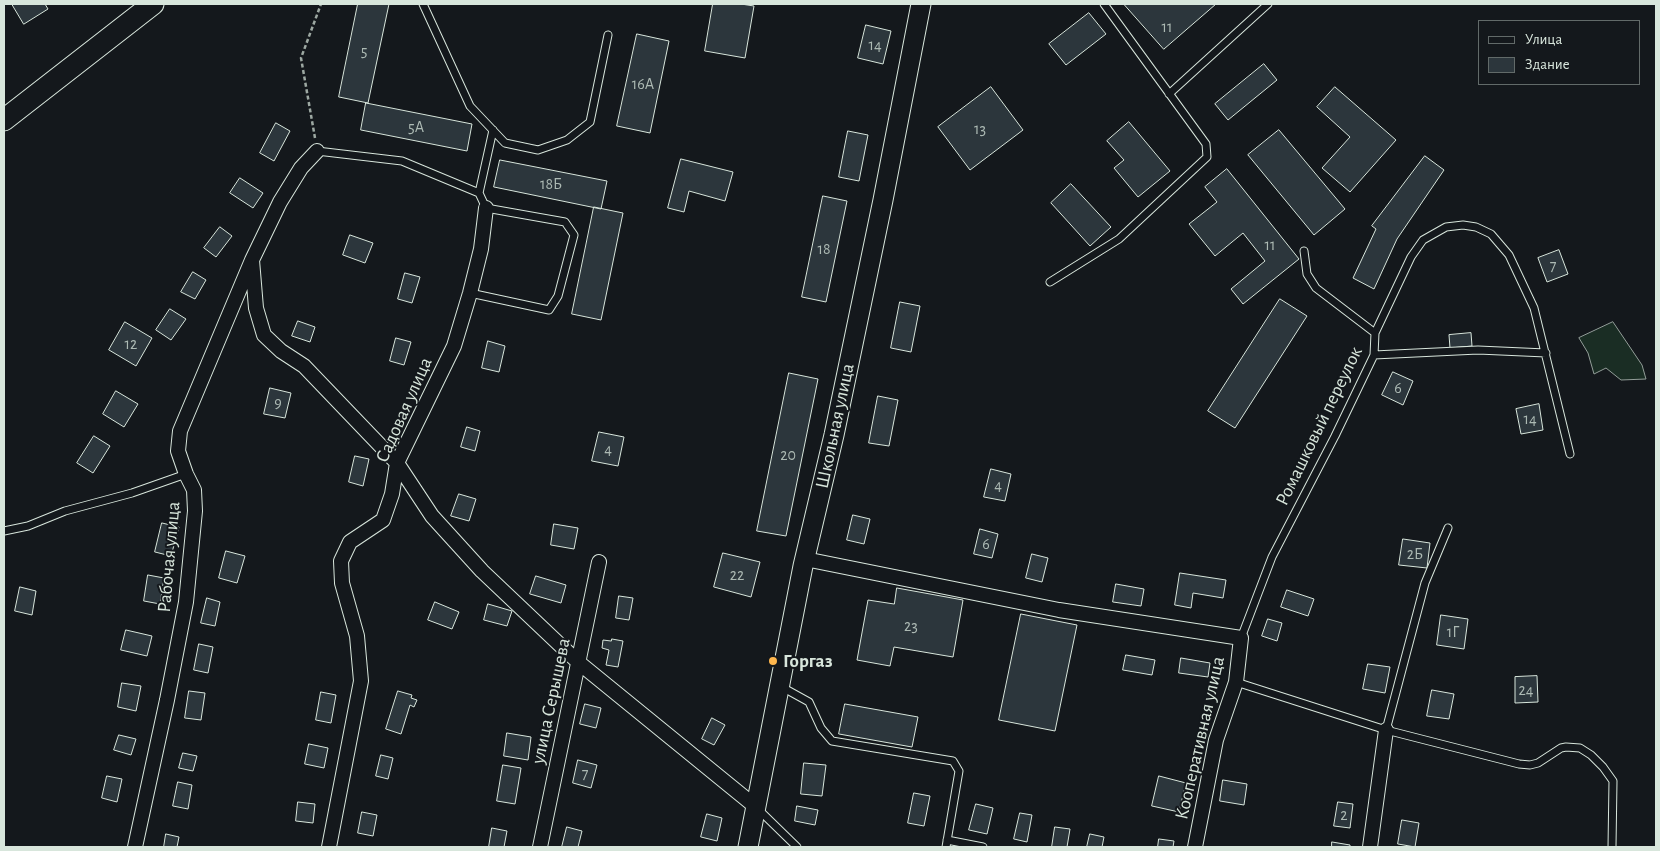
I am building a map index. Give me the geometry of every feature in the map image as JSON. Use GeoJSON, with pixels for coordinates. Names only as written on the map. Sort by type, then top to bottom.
{"type":"FeatureCollection","features":[{"type":"Feature","properties":{"kind":"main road"},"geometry":{"type":"LineString","coordinates":[[4,120],[153,4]]}},
{"type":"Feature","properties":{"kind":"main road","name":"Школьная улица"},"geometry":{"type":"LineString","coordinates":[[748,847],[805,559],[834,435],[883,200],[921,4]]}},
{"type":"Feature","properties":{"kind":"street","name":"Рабочая улица"},"geometry":{"type":"LineString","coordinates":[[134,847],[167,700],[186,602],[195,511],[194,490],[178,451],[180,431],[252,260],[280,202],[300,168],[317,151]]}},
{"type":"Feature","properties":{"kind":"street","name":"Садовая улица"},"geometry":{"type":"LineString","coordinates":[[328,847],[361,681],[357,636],[342,584],[341,561],[350,542],[383,520],[392,494],[397,463],[454,346],[481,249],[486,208]]}},
{"type":"Feature","properties":{"kind":"street"},"geometry":{"type":"LineString","coordinates":[[252,260],[256,308],[264,335],[281,351],[304,366],[397,463],[432,516],[482,571],[578,662],[756,807]]}},
{"type":"Feature","properties":{"kind":"street"},"geometry":{"type":"LineString","coordinates":[[805,559],[1059,610],[1241,638]]}},
{"type":"Feature","properties":{"kind":"street","name":"улица Серышева"},"geometry":{"type":"LineString","coordinates":[[540,847],[599,562]]}},
{"type":"Feature","properties":{"kind":"street","name":"Кооперативная улица"},"geometry":{"type":"LineString","coordinates":[[1195,847],[1216,740],[1236,682],[1241,638]]}},
{"type":"Feature","properties":{"kind":"street"},"geometry":{"type":"LineString","coordinates":[[1370,847],[1386,730]]}},
{"type":"Feature","properties":{"kind":"lane"},"geometry":{"type":"LineString","coordinates":[[423,4],[470,106],[505,143],[538,150],[567,140],[590,122],[608,34]]}},
{"type":"Feature","properties":{"kind":"lane"},"geometry":{"type":"LineString","coordinates":[[1050,282],[1119,239],[1207,157],[1206,144],[1104,4]]}},
{"type":"Feature","properties":{"kind":"lane"},"geometry":{"type":"LineString","coordinates":[[1169,94],[1268,4]]}},
{"type":"Feature","properties":{"kind":"lane"},"geometry":{"type":"LineString","coordinates":[[470,293],[550,310],[558,296],[574,235],[565,222],[486,208],[479,193],[493,130]]}},
{"type":"Feature","properties":{"kind":"lane"},"geometry":{"type":"LineString","coordinates":[[317,151],[402,161],[479,193]]}},
{"type":"Feature","properties":{"kind":"lane","name":"Ромашковый переулок"},"geometry":{"type":"LineString","coordinates":[[1241,638],[1272,557],[1374,356],[1375,333],[1411,258],[1423,240],[1446,226],[1463,225],[1476,227],[1491,234],[1509,255],[1534,308],[1570,454]]}},
{"type":"Feature","properties":{"kind":"lane"},"geometry":{"type":"LineString","coordinates":[[1304,251],[1306,274],[1316,288],[1375,333]]}},
{"type":"Feature","properties":{"kind":"lane"},"geometry":{"type":"LineString","coordinates":[[1374,356],[1478,350],[1546,353]]}},
{"type":"Feature","properties":{"kind":"lane"},"geometry":{"type":"LineString","coordinates":[[4,531],[28,526],[65,511],[132,493],[186,474]]}},
{"type":"Feature","properties":{"kind":"lane"},"geometry":{"type":"LineString","coordinates":[[1386,730],[1426,583],[1448,528]]}},
{"type":"Feature","properties":{"kind":"lane"},"geometry":{"type":"LineString","coordinates":[[1236,682],[1386,730],[1519,764],[1530,765],[1538,763],[1561,748],[1580,748],[1591,755],[1613,781],[1612,846]]}},
{"type":"Feature","properties":{"kind":"lane"},"geometry":{"type":"LineString","coordinates":[[780,686],[809,702],[821,728],[832,740],[953,761],[959,770],[947,844],[983,847]]}},
{"type":"Feature","properties":{"kind":"lane"},"geometry":{"type":"LineString","coordinates":[[756,807],[798,847]]}},
{"type":"Feature","properties":{"kind":"path"},"geometry":{"type":"LineString","coordinates":[[317,151],[301,58],[321,4]]}},
{"type":"Feature","properties":{"kind":"green space"},"geometry":{"type":"Polygon","coordinates":[[[1613,322],[1642,365],[1646,379],[1621,380],[1606,368],[1594,374],[1588,353],[1579,338],[1613,322]]]}},
{"type":"Feature","properties":{"kind":"building"},"geometry":{"type":"Polygon","coordinates":[[[12,4],[45,4],[48,9],[24,24],[12,4]]]}},
{"type":"Feature","properties":{"kind":"building"},"geometry":{"type":"Polygon","coordinates":[[[358,4],[389,4],[368,103],[339,97],[358,4]]]}},
{"type":"Feature","properties":{"kind":"building"},"geometry":{"type":"Polygon","coordinates":[[[713,4],[754,6],[745,58],[705,51],[713,4]]]}},
{"type":"Feature","properties":{"kind":"building"},"geometry":{"type":"Polygon","coordinates":[[[1124,4],[1216,4],[1164,49],[1124,4]]]}},
{"type":"Feature","properties":{"kind":"building"},"geometry":{"type":"Polygon","coordinates":[[[1089,13],[1106,34],[1066,65],[1049,44],[1089,13]]]}},
{"type":"Feature","properties":{"kind":"building"},"geometry":{"type":"Polygon","coordinates":[[[866,25],[891,31],[883,64],[858,58],[866,25]]]}},
{"type":"Feature","properties":{"kind":"building"},"geometry":{"type":"Polygon","coordinates":[[[637,34],[669,41],[650,133],[617,126],[637,34]]]}},
{"type":"Feature","properties":{"kind":"building"},"geometry":{"type":"Polygon","coordinates":[[[1264,64],[1277,80],[1228,120],[1215,104],[1264,64]]]}},
{"type":"Feature","properties":{"kind":"building"},"geometry":{"type":"Polygon","coordinates":[[[991,87],[1023,130],[970,170],[938,127],[991,87]]]}},
{"type":"Feature","properties":{"kind":"building"},"geometry":{"type":"Polygon","coordinates":[[[1335,87],[1396,140],[1350,192],[1322,168],[1350,137],[1317,107],[1335,87]]]}},
{"type":"Feature","properties":{"kind":"building"},"geometry":{"type":"Polygon","coordinates":[[[366,103],[472,124],[467,151],[361,130],[366,103]]]}},
{"type":"Feature","properties":{"kind":"building"},"geometry":{"type":"Polygon","coordinates":[[[1129,122],[1170,171],[1138,197],[1114,168],[1124,160],[1107,141],[1129,122]]]}},
{"type":"Feature","properties":{"kind":"building"},"geometry":{"type":"Polygon","coordinates":[[[276,123],[290,131],[274,161],[260,153],[276,123]]]}},
{"type":"Feature","properties":{"kind":"building"},"geometry":{"type":"Polygon","coordinates":[[[1279,130],[1345,209],[1314,235],[1248,155],[1279,130]]]}},
{"type":"Feature","properties":{"kind":"building"},"geometry":{"type":"Polygon","coordinates":[[[848,131],[868,135],[859,181],[839,177],[848,131]]]}},
{"type":"Feature","properties":{"kind":"building"},"geometry":{"type":"Polygon","coordinates":[[[1425,156],[1444,170],[1397,239],[1374,289],[1353,278],[1376,229],[1372,226],[1425,156]]]}},
{"type":"Feature","properties":{"kind":"building"},"geometry":{"type":"Polygon","coordinates":[[[681,159],[733,172],[725,201],[689,191],[684,212],[668,208],[681,159]]]}},
{"type":"Feature","properties":{"kind":"building"},"geometry":{"type":"Polygon","coordinates":[[[500,160],[607,181],[601,209],[494,187],[500,160]]]}},
{"type":"Feature","properties":{"kind":"building"},"geometry":{"type":"Polygon","coordinates":[[[1227,169],[1299,259],[1243,304],[1231,289],[1265,261],[1243,233],[1215,256],[1189,224],[1217,202],[1205,187],[1227,169]]]}},
{"type":"Feature","properties":{"kind":"building"},"geometry":{"type":"Polygon","coordinates":[[[240,178],[263,193],[253,208],[230,193],[240,178]]]}},
{"type":"Feature","properties":{"kind":"building"},"geometry":{"type":"Polygon","coordinates":[[[1071,184],[1111,227],[1090,246],[1051,203],[1071,184]]]}},
{"type":"Feature","properties":{"kind":"building"},"geometry":{"type":"Polygon","coordinates":[[[823,196],[847,201],[826,302],[802,297],[823,196]]]}},
{"type":"Feature","properties":{"kind":"building"},"geometry":{"type":"Polygon","coordinates":[[[594,207],[623,213],[601,320],[572,314],[594,207]]]}},
{"type":"Feature","properties":{"kind":"building"},"geometry":{"type":"Polygon","coordinates":[[[220,227],[232,236],[216,257],[204,248],[220,227]]]}},
{"type":"Feature","properties":{"kind":"building"},"geometry":{"type":"Polygon","coordinates":[[[350,235],[373,243],[365,263],[343,255],[350,235]]]}},
{"type":"Feature","properties":{"kind":"building"},"geometry":{"type":"Polygon","coordinates":[[[1559,250],[1568,274],[1547,282],[1538,258],[1559,250]]]}},
{"type":"Feature","properties":{"kind":"building"},"geometry":{"type":"Polygon","coordinates":[[[193,272],[206,280],[195,299],[181,292],[193,272]]]}},
{"type":"Feature","properties":{"kind":"building"},"geometry":{"type":"Polygon","coordinates":[[[405,273],[420,277],[412,303],[398,299],[405,273]]]}},
{"type":"Feature","properties":{"kind":"building"},"geometry":{"type":"Polygon","coordinates":[[[1280,299],[1307,316],[1235,428],[1208,411],[1280,299]]]}},
{"type":"Feature","properties":{"kind":"building"},"geometry":{"type":"Polygon","coordinates":[[[900,302],[920,306],[911,352],[891,348],[900,302]]]}},
{"type":"Feature","properties":{"kind":"building"},"geometry":{"type":"Polygon","coordinates":[[[170,309],[186,319],[171,340],[156,330],[170,309]]]}},
{"type":"Feature","properties":{"kind":"building"},"geometry":{"type":"Polygon","coordinates":[[[298,321],[315,327],[310,342],[292,336],[298,321]]]}},
{"type":"Feature","properties":{"kind":"building"},"geometry":{"type":"Polygon","coordinates":[[[125,322],[152,338],[136,366],[109,350],[125,322]]]}},
{"type":"Feature","properties":{"kind":"building"},"geometry":{"type":"Polygon","coordinates":[[[1471,333],[1472,346],[1450,348],[1449,335],[1471,333]]]}},
{"type":"Feature","properties":{"kind":"building"},"geometry":{"type":"Polygon","coordinates":[[[396,338],[411,342],[404,365],[390,361],[396,338]]]}},
{"type":"Feature","properties":{"kind":"building"},"geometry":{"type":"Polygon","coordinates":[[[488,341],[505,346],[499,372],[482,368],[488,341]]]}},
{"type":"Feature","properties":{"kind":"building"},"geometry":{"type":"Polygon","coordinates":[[[1393,372],[1413,381],[1403,405],[1382,395],[1393,372]]]}},
{"type":"Feature","properties":{"kind":"building"},"geometry":{"type":"Polygon","coordinates":[[[789,373],[818,379],[786,536],[757,531],[789,373]]]}},
{"type":"Feature","properties":{"kind":"building"},"geometry":{"type":"Polygon","coordinates":[[[270,388],[291,393],[285,418],[264,414],[270,388]]]}},
{"type":"Feature","properties":{"kind":"building"},"geometry":{"type":"Polygon","coordinates":[[[116,391],[138,404],[124,427],[103,414],[116,391]]]}},
{"type":"Feature","properties":{"kind":"building"},"geometry":{"type":"Polygon","coordinates":[[[878,396],[898,400],[889,446],[869,443],[878,396]]]}},
{"type":"Feature","properties":{"kind":"building"},"geometry":{"type":"Polygon","coordinates":[[[1539,404],[1543,430],[1521,434],[1516,409],[1539,404]]]}},
{"type":"Feature","properties":{"kind":"building"},"geometry":{"type":"Polygon","coordinates":[[[467,427],[480,431],[475,451],[461,447],[467,427]]]}},
{"type":"Feature","properties":{"kind":"building"},"geometry":{"type":"Polygon","coordinates":[[[599,432],[624,437],[618,466],[592,461],[599,432]]]}},
{"type":"Feature","properties":{"kind":"building"},"geometry":{"type":"Polygon","coordinates":[[[94,436],[110,446],[93,473],[77,463],[94,436]]]}},
{"type":"Feature","properties":{"kind":"building"},"geometry":{"type":"Polygon","coordinates":[[[355,456],[369,459],[363,486],[349,482],[355,456]]]}},
{"type":"Feature","properties":{"kind":"building"},"geometry":{"type":"Polygon","coordinates":[[[991,469],[1011,474],[1005,501],[984,497],[991,469]]]}},
{"type":"Feature","properties":{"kind":"building"},"geometry":{"type":"Polygon","coordinates":[[[459,494],[476,499],[469,521],[451,516],[459,494]]]}},
{"type":"Feature","properties":{"kind":"building"},"geometry":{"type":"Polygon","coordinates":[[[853,515],[870,519],[864,544],[847,540],[853,515]]]}},
{"type":"Feature","properties":{"kind":"building"},"geometry":{"type":"Polygon","coordinates":[[[162,523],[179,527],[171,556],[155,552],[162,523]]]}},
{"type":"Feature","properties":{"kind":"building"},"geometry":{"type":"Polygon","coordinates":[[[554,524],[578,528],[574,549],[551,545],[554,524]]]}},
{"type":"Feature","properties":{"kind":"building"},"geometry":{"type":"Polygon","coordinates":[[[980,529],[998,534],[992,558],[974,554],[980,529]]]}},
{"type":"Feature","properties":{"kind":"building"},"geometry":{"type":"Polygon","coordinates":[[[1403,539],[1430,543],[1427,568],[1399,565],[1403,539]]]}},
{"type":"Feature","properties":{"kind":"building"},"geometry":{"type":"Polygon","coordinates":[[[226,551],[245,556],[237,583],[219,578],[226,551]]]}},
{"type":"Feature","properties":{"kind":"building"},"geometry":{"type":"Polygon","coordinates":[[[723,553],[760,562],[751,597],[714,587],[723,553]]]}},
{"type":"Feature","properties":{"kind":"building"},"geometry":{"type":"Polygon","coordinates":[[[1032,554],[1048,558],[1042,582],[1026,578],[1032,554]]]}},
{"type":"Feature","properties":{"kind":"building"},"geometry":{"type":"Polygon","coordinates":[[[1180,573],[1226,580],[1223,598],[1193,593],[1191,608],[1175,605],[1180,573]]]}},
{"type":"Feature","properties":{"kind":"building"},"geometry":{"type":"Polygon","coordinates":[[[148,575],[164,578],[160,604],[144,601],[148,575]]]}},
{"type":"Feature","properties":{"kind":"building"},"geometry":{"type":"Polygon","coordinates":[[[536,576],[566,585],[561,603],[530,594],[536,576]]]}},
{"type":"Feature","properties":{"kind":"building"},"geometry":{"type":"Polygon","coordinates":[[[1116,584],[1144,589],[1141,606],[1113,602],[1116,584]]]}},
{"type":"Feature","properties":{"kind":"building"},"geometry":{"type":"Polygon","coordinates":[[[20,587],[36,591],[32,615],[15,611],[20,587]]]}},
{"type":"Feature","properties":{"kind":"building"},"geometry":{"type":"Polygon","coordinates":[[[897,588],[963,600],[953,657],[894,647],[890,666],[857,660],[868,600],[894,604],[897,588]]]}},
{"type":"Feature","properties":{"kind":"building"},"geometry":{"type":"Polygon","coordinates":[[[1287,590],[1314,599],[1308,616],[1281,607],[1287,590]]]}},
{"type":"Feature","properties":{"kind":"building"},"geometry":{"type":"Polygon","coordinates":[[[619,596],[633,598],[629,620],[616,618],[619,596]]]}},
{"type":"Feature","properties":{"kind":"building"},"geometry":{"type":"Polygon","coordinates":[[[207,598],[220,602],[215,626],[201,623],[207,598]]]}},
{"type":"Feature","properties":{"kind":"building"},"geometry":{"type":"Polygon","coordinates":[[[435,602],[459,612],[452,629],[428,620],[435,602]]]}},
{"type":"Feature","properties":{"kind":"building"},"geometry":{"type":"Polygon","coordinates":[[[488,604],[512,611],[507,626],[484,620],[488,604]]]}},
{"type":"Feature","properties":{"kind":"building"},"geometry":{"type":"Polygon","coordinates":[[[1021,614],[1077,625],[1055,731],[999,720],[1021,614]]]}},
{"type":"Feature","properties":{"kind":"building"},"geometry":{"type":"Polygon","coordinates":[[[1441,615],[1468,619],[1464,649],[1437,645],[1441,615]]]}},
{"type":"Feature","properties":{"kind":"building"},"geometry":{"type":"Polygon","coordinates":[[[1268,619],[1282,623],[1277,641],[1262,636],[1268,619]]]}},
{"type":"Feature","properties":{"kind":"building"},"geometry":{"type":"Polygon","coordinates":[[[126,630],[152,636],[147,656],[121,650],[126,630]]]}},
{"type":"Feature","properties":{"kind":"building"},"geometry":{"type":"Polygon","coordinates":[[[612,639],[623,641],[618,667],[606,665],[609,650],[602,648],[603,640],[611,641],[612,639]]]}},
{"type":"Feature","properties":{"kind":"building"},"geometry":{"type":"Polygon","coordinates":[[[199,644],[213,647],[208,673],[194,670],[199,644]]]}},
{"type":"Feature","properties":{"kind":"building"},"geometry":{"type":"Polygon","coordinates":[[[1126,655],[1155,660],[1152,675],[1123,670],[1126,655]]]}},
{"type":"Feature","properties":{"kind":"building"},"geometry":{"type":"Polygon","coordinates":[[[1181,658],[1210,663],[1208,677],[1179,673],[1181,658]]]}},
{"type":"Feature","properties":{"kind":"building"},"geometry":{"type":"Polygon","coordinates":[[[1368,664],[1390,667],[1385,693],[1363,689],[1368,664]]]}},
{"type":"Feature","properties":{"kind":"building"},"geometry":{"type":"Polygon","coordinates":[[[1537,676],[1538,702],[1515,703],[1515,677],[1537,676]]]}},
{"type":"Feature","properties":{"kind":"building"},"geometry":{"type":"Polygon","coordinates":[[[122,683],[141,686],[136,711],[118,707],[122,683]]]}},
{"type":"Feature","properties":{"kind":"building"},"geometry":{"type":"Polygon","coordinates":[[[1432,690],[1454,694],[1449,719],[1427,716],[1432,690]]]}},
{"type":"Feature","properties":{"kind":"building"},"geometry":{"type":"Polygon","coordinates":[[[189,691],[205,693],[201,720],[185,718],[189,691]]]}},
{"type":"Feature","properties":{"kind":"building"},"geometry":{"type":"Polygon","coordinates":[[[398,691],[412,695],[411,698],[417,700],[414,707],[410,705],[401,734],[386,729],[398,691]]]}},
{"type":"Feature","properties":{"kind":"building"},"geometry":{"type":"Polygon","coordinates":[[[321,692],[336,695],[331,723],[316,720],[321,692]]]}},
{"type":"Feature","properties":{"kind":"building"},"geometry":{"type":"Polygon","coordinates":[[[585,704],[601,708],[596,728],[580,724],[585,704]]]}},
{"type":"Feature","properties":{"kind":"building"},"geometry":{"type":"Polygon","coordinates":[[[845,704],[918,717],[912,747],[839,734],[845,704]]]}},
{"type":"Feature","properties":{"kind":"building"},"geometry":{"type":"Polygon","coordinates":[[[712,718],[725,725],[714,745],[702,739],[712,718]]]}},
{"type":"Feature","properties":{"kind":"building"},"geometry":{"type":"Polygon","coordinates":[[[507,733],[531,737],[528,760],[504,756],[507,733]]]}},
{"type":"Feature","properties":{"kind":"building"},"geometry":{"type":"Polygon","coordinates":[[[119,735],[136,739],[131,755],[114,750],[119,735]]]}},
{"type":"Feature","properties":{"kind":"building"},"geometry":{"type":"Polygon","coordinates":[[[309,744],[328,748],[324,768],[305,764],[309,744]]]}},
{"type":"Feature","properties":{"kind":"building"},"geometry":{"type":"Polygon","coordinates":[[[183,753],[197,756],[193,771],[179,768],[183,753]]]}},
{"type":"Feature","properties":{"kind":"building"},"geometry":{"type":"Polygon","coordinates":[[[381,755],[393,758],[388,779],[376,776],[381,755]]]}},
{"type":"Feature","properties":{"kind":"building"},"geometry":{"type":"Polygon","coordinates":[[[578,760],[597,765],[591,788],[573,783],[578,760]]]}},
{"type":"Feature","properties":{"kind":"building"},"geometry":{"type":"Polygon","coordinates":[[[804,763],[826,765],[822,796],[801,794],[804,763]]]}},
{"type":"Feature","properties":{"kind":"building"},"geometry":{"type":"Polygon","coordinates":[[[503,765],[521,768],[515,804],[497,801],[503,765]]]}},
{"type":"Feature","properties":{"kind":"building"},"geometry":{"type":"Polygon","coordinates":[[[107,776],[122,779],[117,802],[102,798],[107,776]]]}},
{"type":"Feature","properties":{"kind":"building"},"geometry":{"type":"Polygon","coordinates":[[[1159,776],[1186,783],[1179,812],[1152,806],[1159,776]]]}},
{"type":"Feature","properties":{"kind":"building"},"geometry":{"type":"Polygon","coordinates":[[[1223,780],[1247,784],[1244,805],[1220,801],[1223,780]]]}},
{"type":"Feature","properties":{"kind":"building"},"geometry":{"type":"Polygon","coordinates":[[[178,782],[192,785],[188,809],[173,806],[178,782]]]}},
{"type":"Feature","properties":{"kind":"building"},"geometry":{"type":"Polygon","coordinates":[[[914,793],[930,796],[924,826],[908,823],[914,793]]]}},
{"type":"Feature","properties":{"kind":"building"},"geometry":{"type":"Polygon","coordinates":[[[298,802],[315,804],[313,823],[296,821],[298,802]]]}},
{"type":"Feature","properties":{"kind":"building"},"geometry":{"type":"Polygon","coordinates":[[[1338,802],[1353,804],[1350,828],[1334,826],[1338,802]]]}},
{"type":"Feature","properties":{"kind":"building"},"geometry":{"type":"Polygon","coordinates":[[[976,804],[993,808],[987,834],[969,830],[976,804]]]}},
{"type":"Feature","properties":{"kind":"building"},"geometry":{"type":"Polygon","coordinates":[[[797,806],[818,810],[815,825],[795,821],[797,806]]]}},
{"type":"Feature","properties":{"kind":"building"},"geometry":{"type":"Polygon","coordinates":[[[362,812],[377,815],[373,836],[358,833],[362,812]]]}},
{"type":"Feature","properties":{"kind":"building"},"geometry":{"type":"Polygon","coordinates":[[[1020,813],[1032,815],[1027,842],[1014,839],[1020,813]]]}},
{"type":"Feature","properties":{"kind":"building"},"geometry":{"type":"Polygon","coordinates":[[[707,814],[722,818],[717,841],[701,837],[707,814]]]}},
{"type":"Feature","properties":{"kind":"building"},"geometry":{"type":"Polygon","coordinates":[[[1402,820],[1419,823],[1415,847],[1398,844],[1402,820]]]}},
{"type":"Feature","properties":{"kind":"building"},"geometry":{"type":"Polygon","coordinates":[[[567,827],[582,831],[578,847],[562,847],[567,827]]]}},
{"type":"Feature","properties":{"kind":"building"},"geometry":{"type":"Polygon","coordinates":[[[1055,827],[1070,829],[1067,847],[1052,847],[1055,827]]]}},
{"type":"Feature","properties":{"kind":"building"},"geometry":{"type":"Polygon","coordinates":[[[492,828],[507,831],[504,847],[489,847],[492,828]]]}},
{"type":"Feature","properties":{"kind":"building"},"geometry":{"type":"Polygon","coordinates":[[[166,834],[179,837],[177,847],[164,847],[166,834]]]}},
{"type":"Feature","properties":{"kind":"building"},"geometry":{"type":"Polygon","coordinates":[[[1090,834],[1104,837],[1102,847],[1087,847],[1090,834]]]}},
{"type":"Feature","properties":{"kind":"building"},"geometry":{"type":"Polygon","coordinates":[[[1159,839],[1174,841],[1173,847],[1158,847],[1159,839]]]}},
{"type":"Feature","properties":{"kind":"building"},"geometry":{"type":"Polygon","coordinates":[[[1332,842],[1350,845],[1350,847],[1332,847],[1332,842]]]}},
{"type":"Feature","properties":{"kind":"place","name":"Горгаз"},"geometry":{"type":"Point","coordinates":[773,661]}}]}
